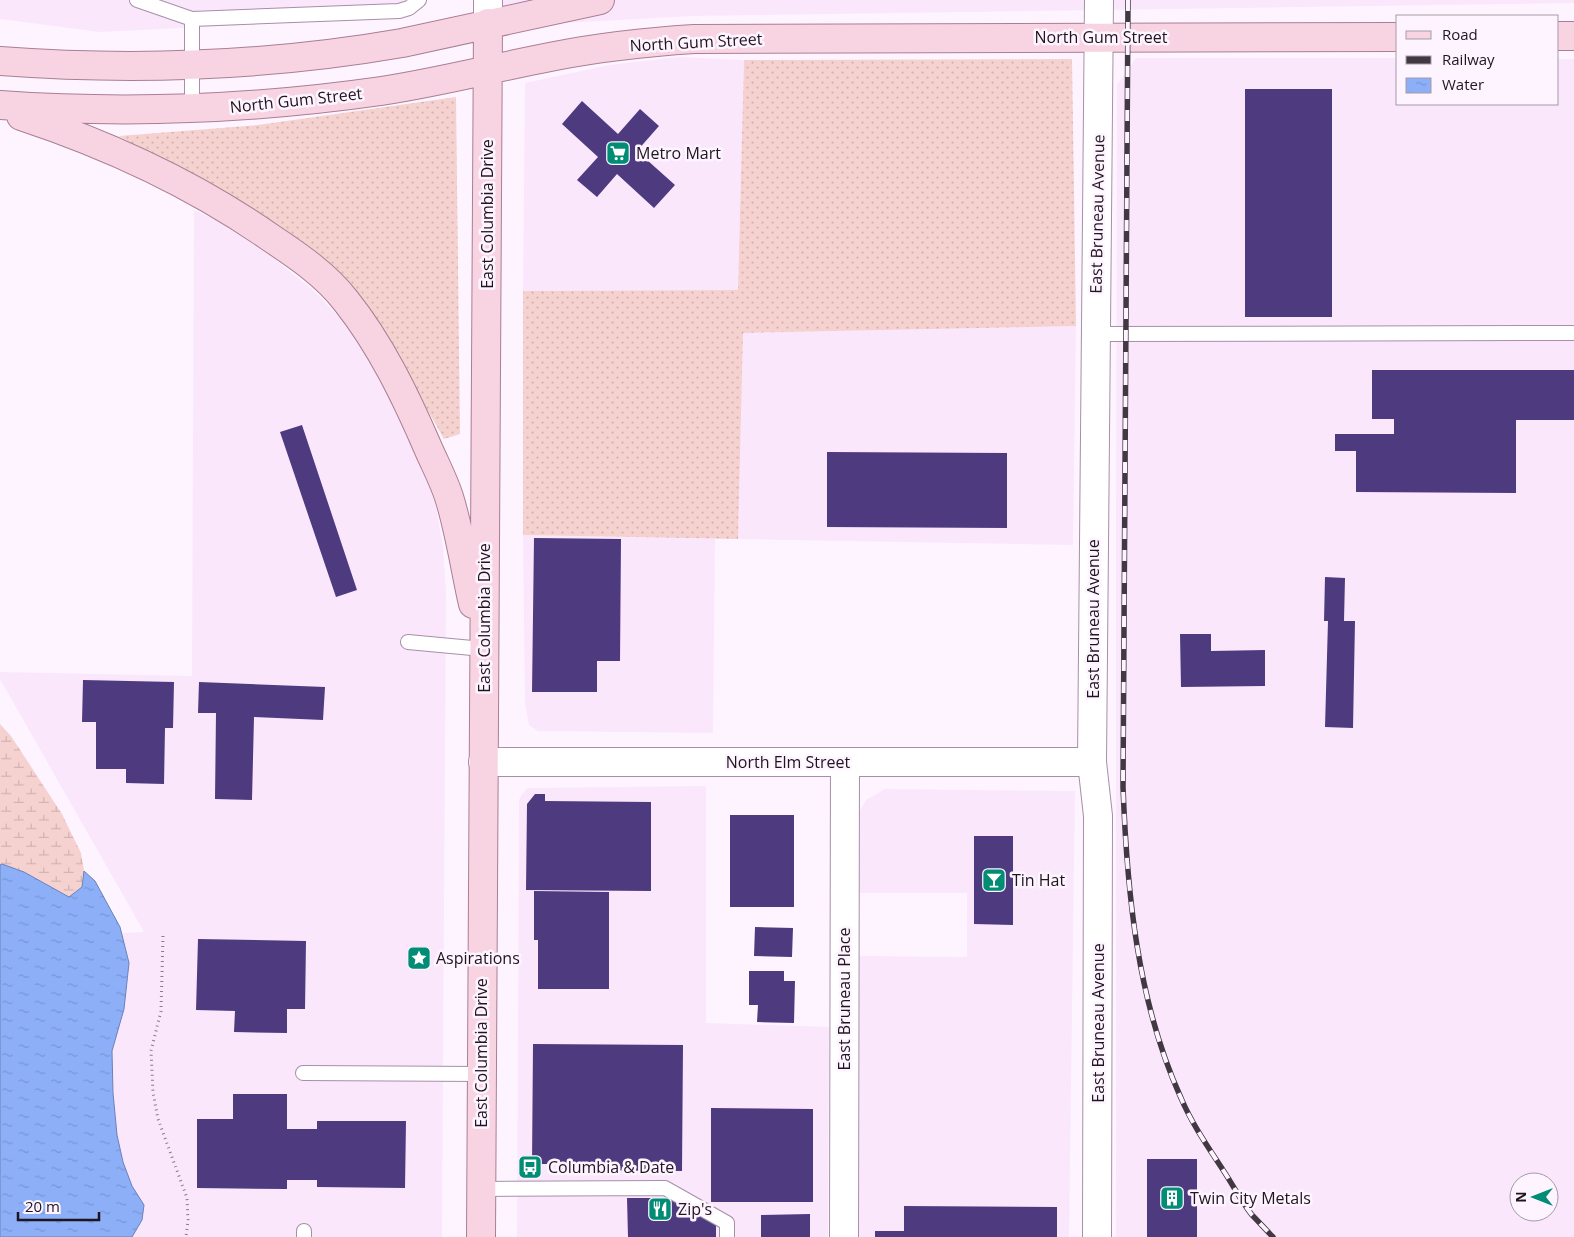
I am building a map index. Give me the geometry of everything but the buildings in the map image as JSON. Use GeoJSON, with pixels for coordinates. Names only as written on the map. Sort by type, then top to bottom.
{"type":"FeatureCollection","features":[{"type":"Feature","properties":{"kind":"main road"},"geometry":{"type":"LineString","coordinates":[[0,61],[79,66],[192,65],[276,60],[370,48],[488,12],[600,0]]}},
{"type":"Feature","properties":{"kind":"main road","name":"East Columbia Drive"},"geometry":{"type":"LineString","coordinates":[[481,1237],[488,12]]}},
{"type":"Feature","properties":{"kind":"main road"},"geometry":{"type":"LineString","coordinates":[[1559,36],[1574,36]]}},
{"type":"Feature","properties":{"kind":"main road","name":"North Gum Street"},"geometry":{"type":"LineString","coordinates":[[0,105],[83,109],[192,109],[281,103],[415,85],[596,49],[694,39],[1396,37]]}},
{"type":"Feature","properties":{"kind":"main road"},"geometry":{"type":"LineString","coordinates":[[0,109],[68,131],[177,181],[247,221],[306,261],[345,300],[386,359],[414,415],[449,496],[484,649]]}},
{"type":"Feature","properties":{"kind":"street","name":"East Bruneau Avenue"},"geometry":{"type":"LineString","coordinates":[[1097,1237],[1098,816],[1092,762],[1099,0]]}},
{"type":"Feature","properties":{"kind":"street","name":"North Elm Street"},"geometry":{"type":"LineString","coordinates":[[483,762],[1092,762]]}},
{"type":"Feature","properties":{"kind":"street","name":"East Bruneau Place"},"geometry":{"type":"LineString","coordinates":[[844,762],[844,1237]]}},
{"type":"Feature","properties":{"kind":"lane"},"geometry":{"type":"LineString","coordinates":[[137,0],[192,19],[399,11],[410,8],[419,0]]}},
{"type":"Feature","properties":{"kind":"lane"},"geometry":{"type":"LineString","coordinates":[[192,19],[192,109]]}},
{"type":"Feature","properties":{"kind":"lane"},"geometry":{"type":"LineString","coordinates":[[1096,334],[1572,333]]}},
{"type":"Feature","properties":{"kind":"lane"},"geometry":{"type":"LineString","coordinates":[[408,642],[484,649]]}},
{"type":"Feature","properties":{"kind":"lane"},"geometry":{"type":"LineString","coordinates":[[303,1073],[481,1074]]}},
{"type":"Feature","properties":{"kind":"lane"},"geometry":{"type":"LineString","coordinates":[[481,1189],[665,1188],[727,1223],[727,1237]]}},
{"type":"Feature","properties":{"kind":"path"},"geometry":{"type":"LineString","coordinates":[[163,936],[161,1011],[151,1051],[153,1092],[158,1119],[187,1198],[188,1220],[186,1237]]}},
{"type":"Feature","properties":{"kind":"shaded area"},"geometry":{"type":"Polygon","coordinates":[[[0,0],[410,0],[319,21],[100,32],[0,19],[0,0]]]}},
{"type":"Feature","properties":{"kind":"shaded area"},"geometry":{"type":"Polygon","coordinates":[[[489,0],[1574,0],[1574,3],[693,16],[545,24],[490,30],[489,0]]]}},
{"type":"Feature","properties":{"kind":"shaded area"},"geometry":{"type":"Polygon","coordinates":[[[679,57],[744,60],[738,290],[523,291],[525,83],[609,65],[679,57]]]}},
{"type":"Feature","properties":{"kind":"shaded area"},"geometry":{"type":"Polygon","coordinates":[[[1136,58],[1396,58],[1396,105],[1559,105],[1559,59],[1574,59],[1574,1237],[1116,1237],[1117,85],[1136,58]]]}},
{"type":"Feature","properties":{"kind":"shaded area"},"geometry":{"type":"Polygon","coordinates":[[[194,210],[246,236],[313,290],[363,345],[389,384],[428,477],[436,508],[443,547],[446,593],[442,1237],[132,1237],[142,1220],[144,1205],[132,1186],[123,1162],[117,1135],[112,1051],[124,1009],[129,964],[122,933],[144,932],[0,679],[0,672],[192,676],[194,210]]]}},
{"type":"Feature","properties":{"kind":"shaded area"},"geometry":{"type":"Polygon","coordinates":[[[1076,326],[1073,545],[738,539],[743,333],[1076,326]]]}},
{"type":"Feature","properties":{"kind":"shaded area"},"geometry":{"type":"Polygon","coordinates":[[[523,535],[715,539],[713,733],[538,731],[529,725],[525,705],[523,535]]]}},
{"type":"Feature","properties":{"kind":"shaded area"},"geometry":{"type":"Polygon","coordinates":[[[706,786],[706,1023],[829,1027],[828,1237],[517,1237],[519,800],[528,788],[706,786]]]}},
{"type":"Feature","properties":{"kind":"shaded area"},"geometry":{"type":"Polygon","coordinates":[[[885,789],[1075,791],[1069,1237],[858,1237],[857,956],[967,957],[967,893],[859,893],[858,814],[866,800],[885,789]]]}},
{"type":"Feature","properties":{"kind":"green space"},"geometry":{"type":"Polygon","coordinates":[[[1072,59],[1076,326],[743,333],[738,539],[523,535],[523,291],[738,290],[744,60],[1072,59]]]}},
{"type":"Feature","properties":{"kind":"green space"},"geometry":{"type":"Polygon","coordinates":[[[456,97],[460,434],[444,439],[385,335],[268,221],[119,136],[258,125],[456,97]]]}},
{"type":"Feature","properties":{"kind":"green space"},"geometry":{"type":"Polygon","coordinates":[[[0,724],[11,736],[62,814],[81,853],[84,871],[82,887],[69,897],[24,872],[2,864],[0,865],[0,724]]]}},
{"type":"Feature","properties":{"kind":"water"},"geometry":{"type":"Polygon","coordinates":[[[2,864],[24,872],[69,897],[82,887],[84,871],[95,881],[120,927],[129,963],[124,1009],[112,1051],[113,1093],[117,1135],[123,1162],[132,1186],[144,1205],[142,1220],[132,1237],[0,1237],[0,865],[2,864]]]}},
{"type":"Feature","properties":{"kind":"railway"},"geometry":{"type":"LineString","coordinates":[[1128,0],[1123,787],[1132,906],[1144,985],[1166,1061],[1181,1098],[1200,1135],[1244,1204],[1273,1237]]}},
{"type":"Feature","properties":{"kind":"place","name":"Metro Mart"},"geometry":{"type":"Point","coordinates":[618,153]}},
{"type":"Feature","properties":{"kind":"place","name":"Tin Hat"},"geometry":{"type":"Point","coordinates":[994,880]}},
{"type":"Feature","properties":{"kind":"place","name":"Aspirations"},"geometry":{"type":"Point","coordinates":[419,958]}},
{"type":"Feature","properties":{"kind":"place","name":"Columbia & Date"},"geometry":{"type":"Point","coordinates":[530,1167]}},
{"type":"Feature","properties":{"kind":"place","name":"Twin City Metals"},"geometry":{"type":"Point","coordinates":[1172,1198]}},
{"type":"Feature","properties":{"kind":"place","name":"Zip's"},"geometry":{"type":"Point","coordinates":[660,1209]}}]}
